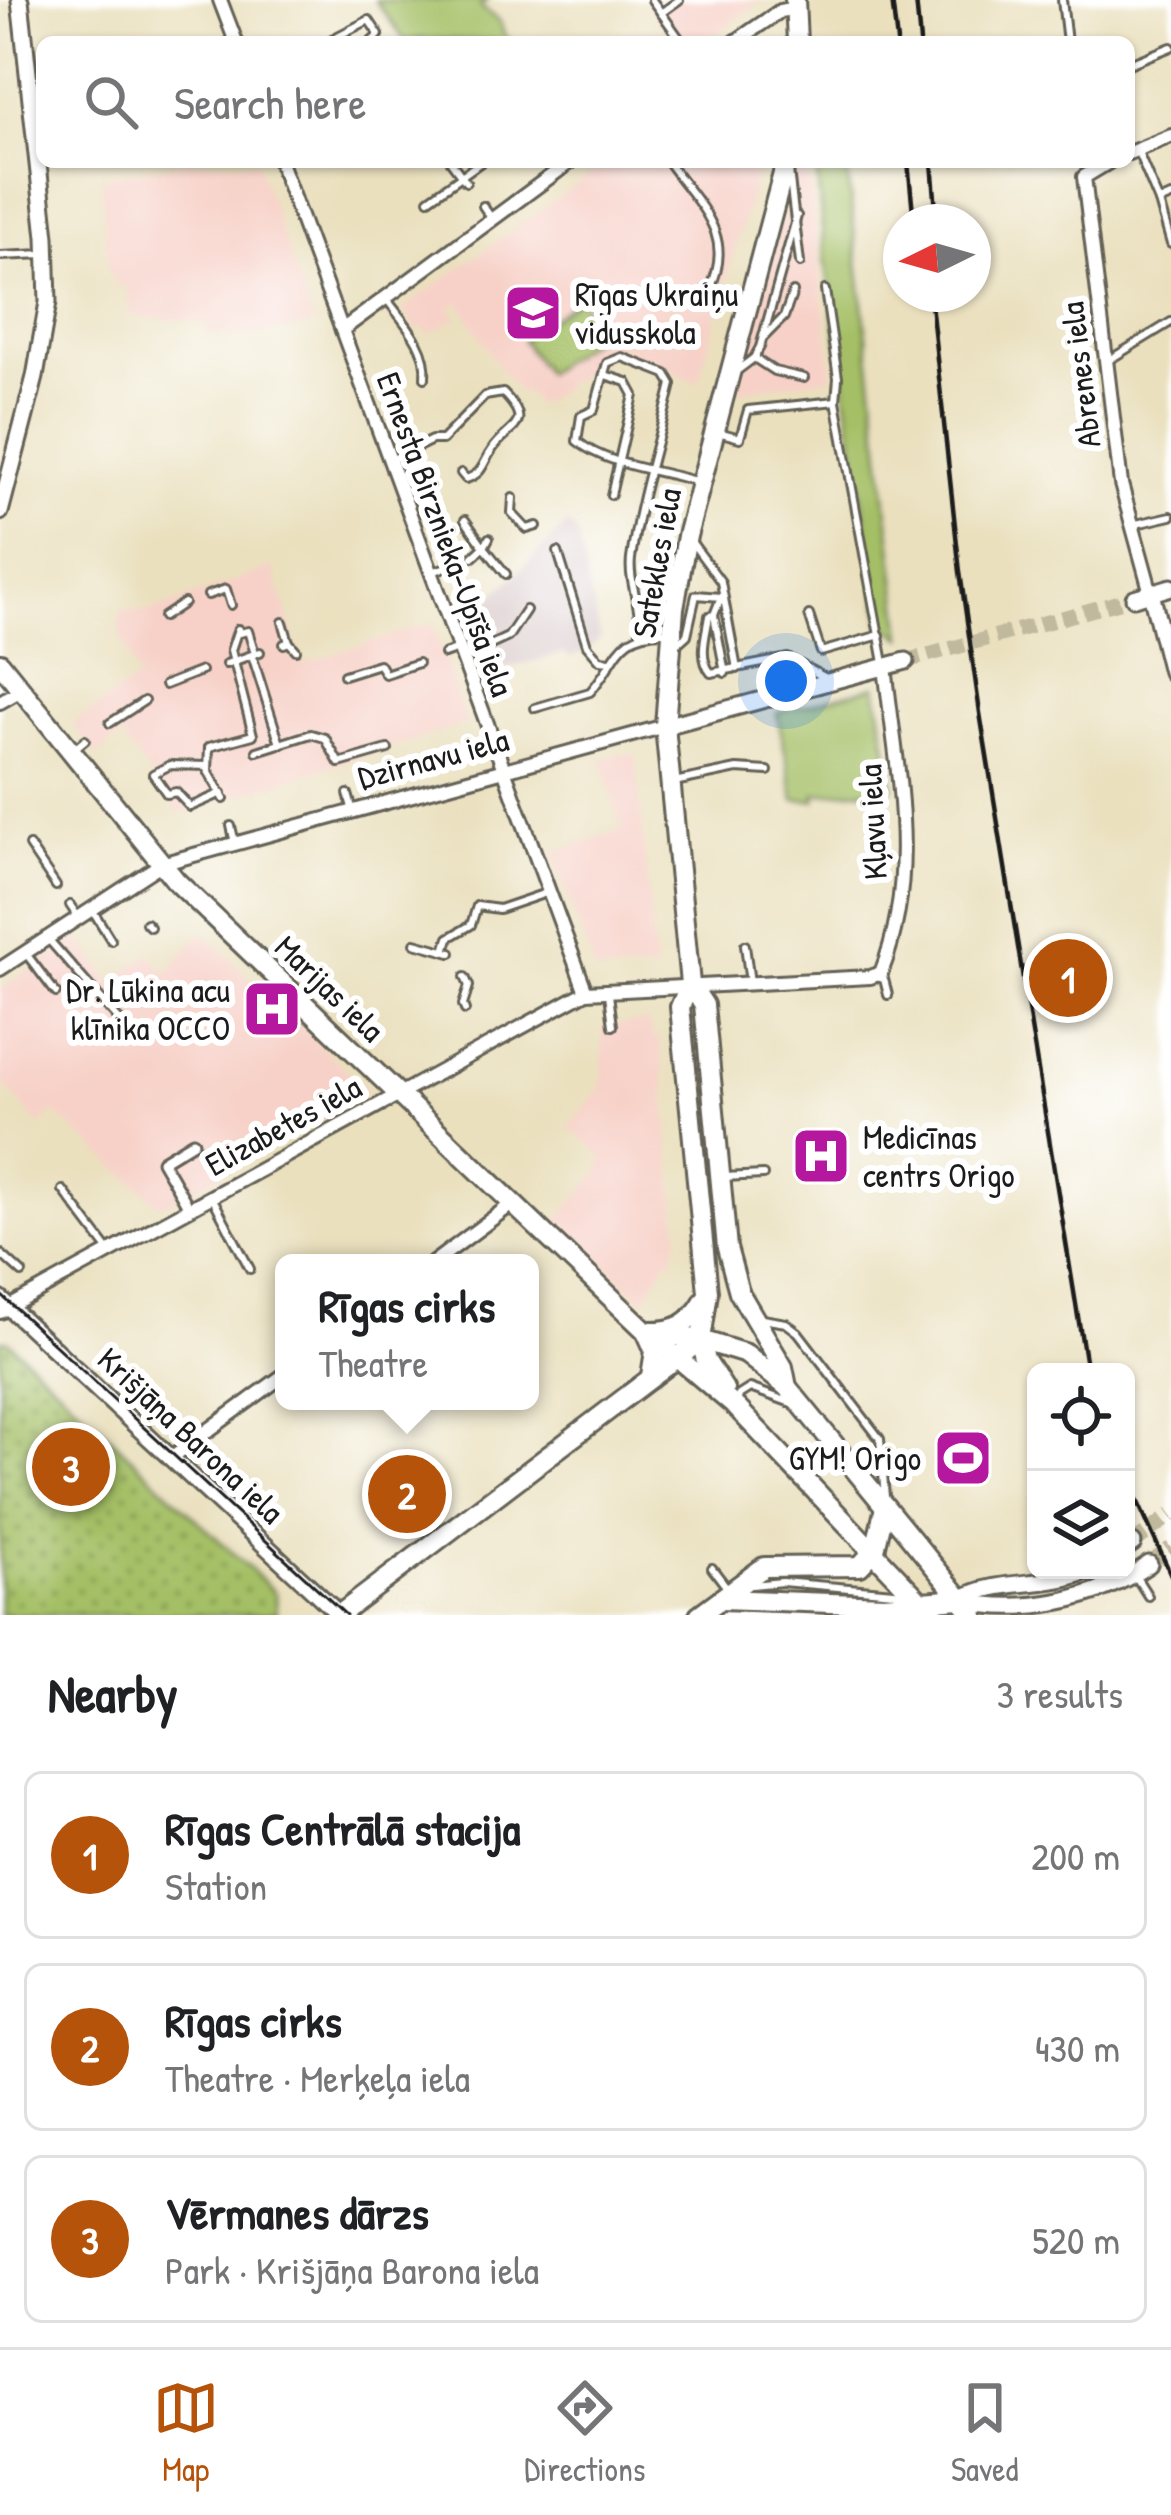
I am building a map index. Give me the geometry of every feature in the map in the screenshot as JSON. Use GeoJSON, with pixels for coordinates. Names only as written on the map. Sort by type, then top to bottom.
{"type":"FeatureCollection","features":[{"type":"Feature","properties":{"kind":"main road"},"geometry":{"type":"LineString","coordinates":[[795,4],[797,36]]}},
{"type":"Feature","properties":{"kind":"main road","name":"Satekles iela"},"geometry":{"type":"LineString","coordinates":[[785,168],[687,536],[671,642],[665,726],[690,984],[704,1005],[734,1276],[752,1319],[783,1367],[787,1387]]}},
{"type":"Feature","properties":{"kind":"main road","name":"Marijas iela"},"geometry":{"type":"LineString","coordinates":[[0,663],[78,746],[160,864],[240,951],[675,1358],[737,1408],[927,1608]]}},
{"type":"Feature","properties":{"kind":"main road","name":"Satekles iela"},"geometry":{"type":"LineString","coordinates":[[690,984],[680,999],[708,1292],[701,1340]]}},
{"type":"Feature","properties":{"kind":"main road"},"geometry":{"type":"LineString","coordinates":[[646,1331],[673,1330],[691,1321],[708,1292]]}},
{"type":"Feature","properties":{"kind":"main road"},"geometry":{"type":"LineString","coordinates":[[646,1331],[746,1354],[787,1387],[962,1610]]}},
{"type":"Feature","properties":{"kind":"main road"},"geometry":{"type":"LineString","coordinates":[[646,1331],[655,1351],[651,1376]]}},
{"type":"Feature","properties":{"kind":"main road"},"geometry":{"type":"LineString","coordinates":[[340,1615],[701,1340]]}},
{"type":"Feature","properties":{"kind":"main road","name":"Marijas iela"},"geometry":{"type":"LineString","coordinates":[[701,1340],[706,1360],[737,1408]]}},
{"type":"Feature","properties":{"kind":"main road"},"geometry":{"type":"LineString","coordinates":[[699,1615],[764,1567],[851,1568],[869,1560],[885,1507]]}},
{"type":"Feature","properties":{"kind":"main road"},"geometry":{"type":"LineString","coordinates":[[726,1596],[962,1610]]}},
{"type":"Feature","properties":{"kind":"street"},"geometry":{"type":"LineString","coordinates":[[20,0],[36,151]]}},
{"type":"Feature","properties":{"kind":"street"},"geometry":{"type":"LineString","coordinates":[[220,0],[234,36]]}},
{"type":"Feature","properties":{"kind":"street"},"geometry":{"type":"LineString","coordinates":[[743,36],[795,4]]}},
{"type":"Feature","properties":{"kind":"street"},"geometry":{"type":"LineString","coordinates":[[1135,151],[1171,136]]}},
{"type":"Feature","properties":{"kind":"street"},"geometry":{"type":"LineString","coordinates":[[0,512],[46,321],[47,254],[38,168]]}},
{"type":"Feature","properties":{"kind":"street","name":"Ernesta Birznieka-Upīša iela"},"geometry":{"type":"LineString","coordinates":[[282,168],[430,573],[454,654],[504,770],[586,992]]}},
{"type":"Feature","properties":{"kind":"street"},"geometry":{"type":"LineString","coordinates":[[342,330],[562,168]]}},
{"type":"Feature","properties":{"kind":"street","name":"Abrenes iela"},"geometry":{"type":"LineString","coordinates":[[1083,169],[1118,469],[1143,596]]}},
{"type":"Feature","properties":{"kind":"street"},"geometry":{"type":"LineString","coordinates":[[1170,668],[1143,596],[1171,587]]}},
{"type":"Feature","properties":{"kind":"street","name":"Dzirnavu iela"},"geometry":{"type":"LineString","coordinates":[[0,969],[47,938],[74,911],[125,894],[160,864],[906,661]]}},
{"type":"Feature","properties":{"kind":"street","name":"Kļavu iela"},"geometry":{"type":"LineString","coordinates":[[876,975],[904,889],[902,792],[884,666]]}},
{"type":"Feature","properties":{"kind":"street"},"geometry":{"type":"LineString","coordinates":[[0,702],[21,690]]}},
{"type":"Feature","properties":{"kind":"street","name":"Elizabetes iela"},"geometry":{"type":"LineString","coordinates":[[3,1306],[397,1095],[487,1040],[586,992],[876,975]]}},
{"type":"Feature","properties":{"kind":"street"},"geometry":{"type":"LineString","coordinates":[[189,1208],[162,1161],[193,1142]]}},
{"type":"Feature","properties":{"kind":"street"},"geometry":{"type":"LineString","coordinates":[[445,1254],[512,1204]]}},
{"type":"Feature","properties":{"kind":"street","name":"Krišjāņa Barona iela"},"geometry":{"type":"LineString","coordinates":[[3,1306],[340,1615]]}},
{"type":"Feature","properties":{"kind":"street"},"geometry":{"type":"LineString","coordinates":[[172,1457],[275,1382]]}},
{"type":"Feature","properties":{"kind":"street"},"geometry":{"type":"LineString","coordinates":[[962,1610],[1077,1603],[1142,1569]]}},
{"type":"Feature","properties":{"kind":"street"},"geometry":{"type":"LineString","coordinates":[[962,1610],[994,1585],[1062,1579]]}},
{"type":"Feature","properties":{"kind":"street"},"geometry":{"type":"LineString","coordinates":[[1073,1615],[1100,1593]]}},
{"type":"Feature","properties":{"kind":"lane"},"geometry":{"type":"LineString","coordinates":[[652,0],[678,36]]}},
{"type":"Feature","properties":{"kind":"lane"},"geometry":{"type":"LineString","coordinates":[[661,13],[679,0]]}},
{"type":"Feature","properties":{"kind":"lane"},"geometry":{"type":"LineString","coordinates":[[1062,0],[1066,36]]}},
{"type":"Feature","properties":{"kind":"lane"},"geometry":{"type":"LineString","coordinates":[[338,36],[369,20],[378,36]]}},
{"type":"Feature","properties":{"kind":"lane"},"geometry":{"type":"LineString","coordinates":[[1135,62],[1171,47]]}},
{"type":"Feature","properties":{"kind":"lane"},"geometry":{"type":"LineString","coordinates":[[1135,156],[1159,202],[1171,244]]}},
{"type":"Feature","properties":{"kind":"lane"},"geometry":{"type":"LineString","coordinates":[[456,168],[464,179]]}},
{"type":"Feature","properties":{"kind":"lane"},"geometry":{"type":"LineString","coordinates":[[429,199],[475,168]]}},
{"type":"Feature","properties":{"kind":"lane"},"geometry":{"type":"LineString","coordinates":[[672,168],[718,233],[718,270],[710,290],[750,298]]}},
{"type":"Feature","properties":{"kind":"lane"},"geometry":{"type":"LineString","coordinates":[[788,168],[800,263]]}},
{"type":"Feature","properties":{"kind":"lane"},"geometry":{"type":"LineString","coordinates":[[1159,202],[1171,197]]}},
{"type":"Feature","properties":{"kind":"lane"},"geometry":{"type":"LineString","coordinates":[[483,206],[492,219]]}},
{"type":"Feature","properties":{"kind":"lane"},"geometry":{"type":"LineString","coordinates":[[729,375],[754,358],[797,217]]}},
{"type":"Feature","properties":{"kind":"lane"},"geometry":{"type":"LineString","coordinates":[[0,256],[47,254]]}},
{"type":"Feature","properties":{"kind":"lane"},"geometry":{"type":"LineString","coordinates":[[825,290],[838,378],[836,401],[884,666]]}},
{"type":"Feature","properties":{"kind":"lane"},"geometry":{"type":"LineString","coordinates":[[762,339],[784,317],[793,292]]}},
{"type":"Feature","properties":{"kind":"lane"},"geometry":{"type":"LineString","coordinates":[[385,298],[421,348],[424,378]]}},
{"type":"Feature","properties":{"kind":"lane"},"geometry":{"type":"LineString","coordinates":[[1105,362],[1171,322]]}},
{"type":"Feature","properties":{"kind":"lane"},"geometry":{"type":"LineString","coordinates":[[640,633],[642,614],[630,564],[651,469],[672,384],[666,374],[622,357],[607,363],[594,410],[581,416],[577,441],[588,451],[620,460],[651,469],[700,483]]}},
{"type":"Feature","properties":{"kind":"lane"},"geometry":{"type":"LineString","coordinates":[[754,358],[804,378]]}},
{"type":"Feature","properties":{"kind":"lane"},"geometry":{"type":"LineString","coordinates":[[604,374],[627,382],[634,394],[611,495]]}},
{"type":"Feature","properties":{"kind":"lane"},"geometry":{"type":"LineString","coordinates":[[390,460],[442,440],[485,396],[503,393],[517,410],[514,430],[492,449],[481,472],[466,479],[461,473]]}},
{"type":"Feature","properties":{"kind":"lane"},"geometry":{"type":"LineString","coordinates":[[714,431],[740,438],[748,410],[836,401]]}},
{"type":"Feature","properties":{"kind":"lane"},"geometry":{"type":"LineString","coordinates":[[513,498],[512,518],[526,529],[537,526]]}},
{"type":"Feature","properties":{"kind":"lane"},"geometry":{"type":"LineString","coordinates":[[1132,525],[1171,516]]}},
{"type":"Feature","properties":{"kind":"lane"},"geometry":{"type":"LineString","coordinates":[[465,520],[506,574]]}},
{"type":"Feature","properties":{"kind":"lane"},"geometry":{"type":"LineString","coordinates":[[687,536],[721,582],[737,670]]}},
{"type":"Feature","properties":{"kind":"lane"},"geometry":{"type":"LineString","coordinates":[[473,557],[489,538]]}},
{"type":"Feature","properties":{"kind":"lane"},"geometry":{"type":"LineString","coordinates":[[558,552],[587,645],[600,660],[610,661]]}},
{"type":"Feature","properties":{"kind":"lane"},"geometry":{"type":"LineString","coordinates":[[430,573],[448,566]]}},
{"type":"Feature","properties":{"kind":"lane"},"geometry":{"type":"LineString","coordinates":[[208,595],[226,589],[231,605]]}},
{"type":"Feature","properties":{"kind":"lane"},"geometry":{"type":"LineString","coordinates":[[535,708],[590,692],[621,645],[640,633],[671,642],[687,635],[696,595],[722,597]]}},
{"type":"Feature","properties":{"kind":"lane"},"geometry":{"type":"LineString","coordinates":[[722,597],[714,616],[725,674]]}},
{"type":"Feature","properties":{"kind":"lane"},"geometry":{"type":"LineString","coordinates":[[163,617],[184,603]]}},
{"type":"Feature","properties":{"kind":"lane"},"geometry":{"type":"LineString","coordinates":[[454,654],[508,637],[526,610]]}},
{"type":"Feature","properties":{"kind":"lane"},"geometry":{"type":"LineString","coordinates":[[809,615],[821,652],[880,635]]}},
{"type":"Feature","properties":{"kind":"lane"},"geometry":{"type":"LineString","coordinates":[[714,616],[709,616],[704,662],[711,674],[788,658],[831,681]]}},
{"type":"Feature","properties":{"kind":"lane"},"geometry":{"type":"LineString","coordinates":[[283,622],[286,643],[296,650]]}},
{"type":"Feature","properties":{"kind":"lane"},"geometry":{"type":"LineString","coordinates":[[209,766],[170,765],[153,774],[167,794],[176,792],[190,807],[222,796],[209,766],[209,747],[253,735],[229,663],[238,631],[248,632],[280,744]]}},
{"type":"Feature","properties":{"kind":"lane"},"geometry":{"type":"LineString","coordinates":[[229,663],[256,654]]}},
{"type":"Feature","properties":{"kind":"lane"},"geometry":{"type":"LineString","coordinates":[[344,675],[380,664],[385,674],[418,663]]}},
{"type":"Feature","properties":{"kind":"lane"},"geometry":{"type":"LineString","coordinates":[[166,685],[201,671]]}},
{"type":"Feature","properties":{"kind":"lane"},"geometry":{"type":"LineString","coordinates":[[110,723],[145,701]]}},
{"type":"Feature","properties":{"kind":"lane"},"geometry":{"type":"LineString","coordinates":[[257,751],[311,734],[325,738],[339,763],[388,749]]}},
{"type":"Feature","properties":{"kind":"lane"},"geometry":{"type":"LineString","coordinates":[[671,783],[737,769],[768,771]]}},
{"type":"Feature","properties":{"kind":"lane"},"geometry":{"type":"LineString","coordinates":[[348,794],[353,811]]}},
{"type":"Feature","properties":{"kind":"lane"},"geometry":{"type":"LineString","coordinates":[[231,826],[235,843]]}},
{"type":"Feature","properties":{"kind":"lane"},"geometry":{"type":"LineString","coordinates":[[29,846],[56,886]]}},
{"type":"Feature","properties":{"kind":"lane"},"geometry":{"type":"LineString","coordinates":[[416,943],[448,952],[449,938],[471,925],[477,906],[499,909],[549,892]]}},
{"type":"Feature","properties":{"kind":"lane"},"geometry":{"type":"LineString","coordinates":[[92,908],[111,940]]}},
{"type":"Feature","properties":{"kind":"lane"},"geometry":{"type":"LineString","coordinates":[[47,938],[118,1020]]}},
{"type":"Feature","properties":{"kind":"lane"},"geometry":{"type":"LineString","coordinates":[[745,945],[750,983]]}},
{"type":"Feature","properties":{"kind":"lane"},"geometry":{"type":"LineString","coordinates":[[25,952],[56,993]]}},
{"type":"Feature","properties":{"kind":"lane"},"geometry":{"type":"LineString","coordinates":[[876,975],[884,979],[888,994]]}},
{"type":"Feature","properties":{"kind":"lane"},"geometry":{"type":"LineString","coordinates":[[465,977],[470,986],[465,1010]]}},
{"type":"Feature","properties":{"kind":"lane"},"geometry":{"type":"LineString","coordinates":[[609,990],[613,1026]]}},
{"type":"Feature","properties":{"kind":"lane"},"geometry":{"type":"LineString","coordinates":[[720,1177],[763,1175]]}},
{"type":"Feature","properties":{"kind":"lane"},"geometry":{"type":"LineString","coordinates":[[63,1190],[109,1251]]}},
{"type":"Feature","properties":{"kind":"lane"},"geometry":{"type":"LineString","coordinates":[[211,1196],[250,1269]]}},
{"type":"Feature","properties":{"kind":"lane"},"geometry":{"type":"LineString","coordinates":[[0,1252],[22,1273]]}},
{"type":"Feature","properties":{"kind":"lane"},"geometry":{"type":"LineString","coordinates":[[752,1319],[786,1323],[798,1332],[880,1439],[885,1507]]}},
{"type":"Feature","properties":{"kind":"lane"},"geometry":{"type":"LineString","coordinates":[[737,1408],[739,1395],[750,1388],[802,1408]]}},
{"type":"Feature","properties":{"kind":"lane"},"geometry":{"type":"LineString","coordinates":[[712,1568],[726,1596]]}},
{"type":"Feature","properties":{"kind":"lane"},"geometry":{"type":"LineString","coordinates":[[1142,1569],[1148,1596]]}},
{"type":"Feature","properties":{"kind":"shaded area"},"geometry":{"type":"Polygon","coordinates":[[[644,0],[762,0],[713,36],[671,36],[644,0]]]}},
{"type":"Feature","properties":{"kind":"shaded area"},"geometry":{"type":"Polygon","coordinates":[[[156,168],[259,168],[314,325],[249,335],[207,333],[204,322],[130,316],[127,286],[115,286],[114,277],[109,277],[101,178],[156,168]]]}},
{"type":"Feature","properties":{"kind":"shaded area"},"geometry":{"type":"Polygon","coordinates":[[[600,168],[758,168],[698,383],[619,347],[537,406],[525,391],[520,394],[496,363],[459,301],[450,307],[457,318],[429,334],[423,326],[417,330],[402,309],[600,168]]]}},
{"type":"Feature","properties":{"kind":"shaded area"},"geometry":{"type":"Polygon","coordinates":[[[795,168],[808,168],[833,377],[736,391],[795,168]]]}},
{"type":"Feature","properties":{"kind":"shaded area"},"geometry":{"type":"Polygon","coordinates":[[[568,524],[577,534],[601,638],[584,653],[568,658],[566,653],[487,673],[468,621],[568,524]]]}},
{"type":"Feature","properties":{"kind":"shaded area"},"geometry":{"type":"Polygon","coordinates":[[[273,567],[302,664],[432,623],[467,724],[178,813],[121,736],[97,755],[72,724],[138,679],[119,631],[121,610],[152,611],[273,567]]]}},
{"type":"Feature","properties":{"kind":"shaded area"},"geometry":{"type":"Polygon","coordinates":[[[636,756],[655,970],[596,973],[552,852],[622,830],[601,758],[636,756]]]}},
{"type":"Feature","properties":{"kind":"shaded area"},"geometry":{"type":"Polygon","coordinates":[[[202,932],[365,1088],[365,1096],[161,1206],[53,1111],[40,1126],[0,1080],[0,989],[78,937],[111,981],[150,954],[166,974],[202,932]]]}},
{"type":"Feature","properties":{"kind":"shaded area"},"geometry":{"type":"Polygon","coordinates":[[[648,1021],[654,1038],[660,1038],[679,1236],[672,1260],[667,1260],[644,1301],[556,1221],[601,1171],[598,1168],[605,1158],[568,1127],[602,1086],[602,1027],[648,1021]]]}},
{"type":"Feature","properties":{"kind":"green space"},"geometry":{"type":"Polygon","coordinates":[[[375,0],[487,0],[480,6],[500,22],[506,36],[402,36],[375,0]]]}},
{"type":"Feature","properties":{"kind":"green space"},"geometry":{"type":"Polygon","coordinates":[[[817,168],[847,168],[903,637],[882,624],[825,259],[817,168]]]}},
{"type":"Feature","properties":{"kind":"green space"},"geometry":{"type":"Polygon","coordinates":[[[579,298],[603,331],[545,373],[522,340],[579,298]]]}},
{"type":"Feature","properties":{"kind":"green space"},"geometry":{"type":"Polygon","coordinates":[[[876,686],[894,788],[795,800],[777,713],[876,686]]]}},
{"type":"Feature","properties":{"kind":"green space"},"geometry":{"type":"Polygon","coordinates":[[[0,1340],[8,1341],[275,1593],[276,1615],[0,1615],[0,1340]]]}},
{"type":"Feature","properties":{"kind":"tunnel"},"geometry":{"type":"LineString","coordinates":[[906,661],[1134,598]]}},
{"type":"Feature","properties":{"kind":"tunnel"},"geometry":{"type":"LineString","coordinates":[[1135,1542],[1171,1515]]}},
{"type":"Feature","properties":{"kind":"tunnel"},"geometry":{"type":"LineString","coordinates":[[1149,1564],[1171,1548]]}},
{"type":"Feature","properties":{"kind":"tram line"},"geometry":{"type":"LineString","coordinates":[[0,1294],[346,1615]]}},
{"type":"Feature","properties":{"kind":"railway"},"geometry":{"type":"LineString","coordinates":[[892,0],[896,36]]}},
{"type":"Feature","properties":{"kind":"railway"},"geometry":{"type":"LineString","coordinates":[[916,0],[919,36]]}},
{"type":"Feature","properties":{"kind":"railway"},"geometry":{"type":"LineString","coordinates":[[909,168],[912,204]]}},
{"type":"Feature","properties":{"kind":"railway"},"geometry":{"type":"LineString","coordinates":[[932,168],[936,204]]}},
{"type":"Feature","properties":{"kind":"railway"},"geometry":{"type":"LineString","coordinates":[[932,312],[980,713],[1086,1363]]}},
{"type":"Feature","properties":{"kind":"railway"},"geometry":{"type":"LineString","coordinates":[[1135,1496],[1171,1575]]}},
{"type":"Feature","properties":{"kind":"place","name":"Rīgas Ukraiņu vidusskola"},"geometry":{"type":"Point","coordinates":[533,313]}},
{"type":"Feature","properties":{"kind":"place","name":"Rīgas Centrālā stacija"},"geometry":{"type":"Point","coordinates":[1068,978]}},
{"type":"Feature","properties":{"kind":"place","name":"Dr. Lūkina acu klīnika OCCO"},"geometry":{"type":"Point","coordinates":[272,1009]}},
{"type":"Feature","properties":{"kind":"place","name":"Medicīnas centrs Origo"},"geometry":{"type":"Point","coordinates":[821,1156]}},
{"type":"Feature","properties":{"kind":"place","name":"GYM! Origo"},"geometry":{"type":"Point","coordinates":[963,1458]}},
{"type":"Feature","properties":{"kind":"place","name":"Vērmanes dārzs"},"geometry":{"type":"Point","coordinates":[71,1467]}},
{"type":"Feature","properties":{"kind":"place","name":"Rīgas cirks"},"geometry":{"type":"Point","coordinates":[407,1494]}}]}
